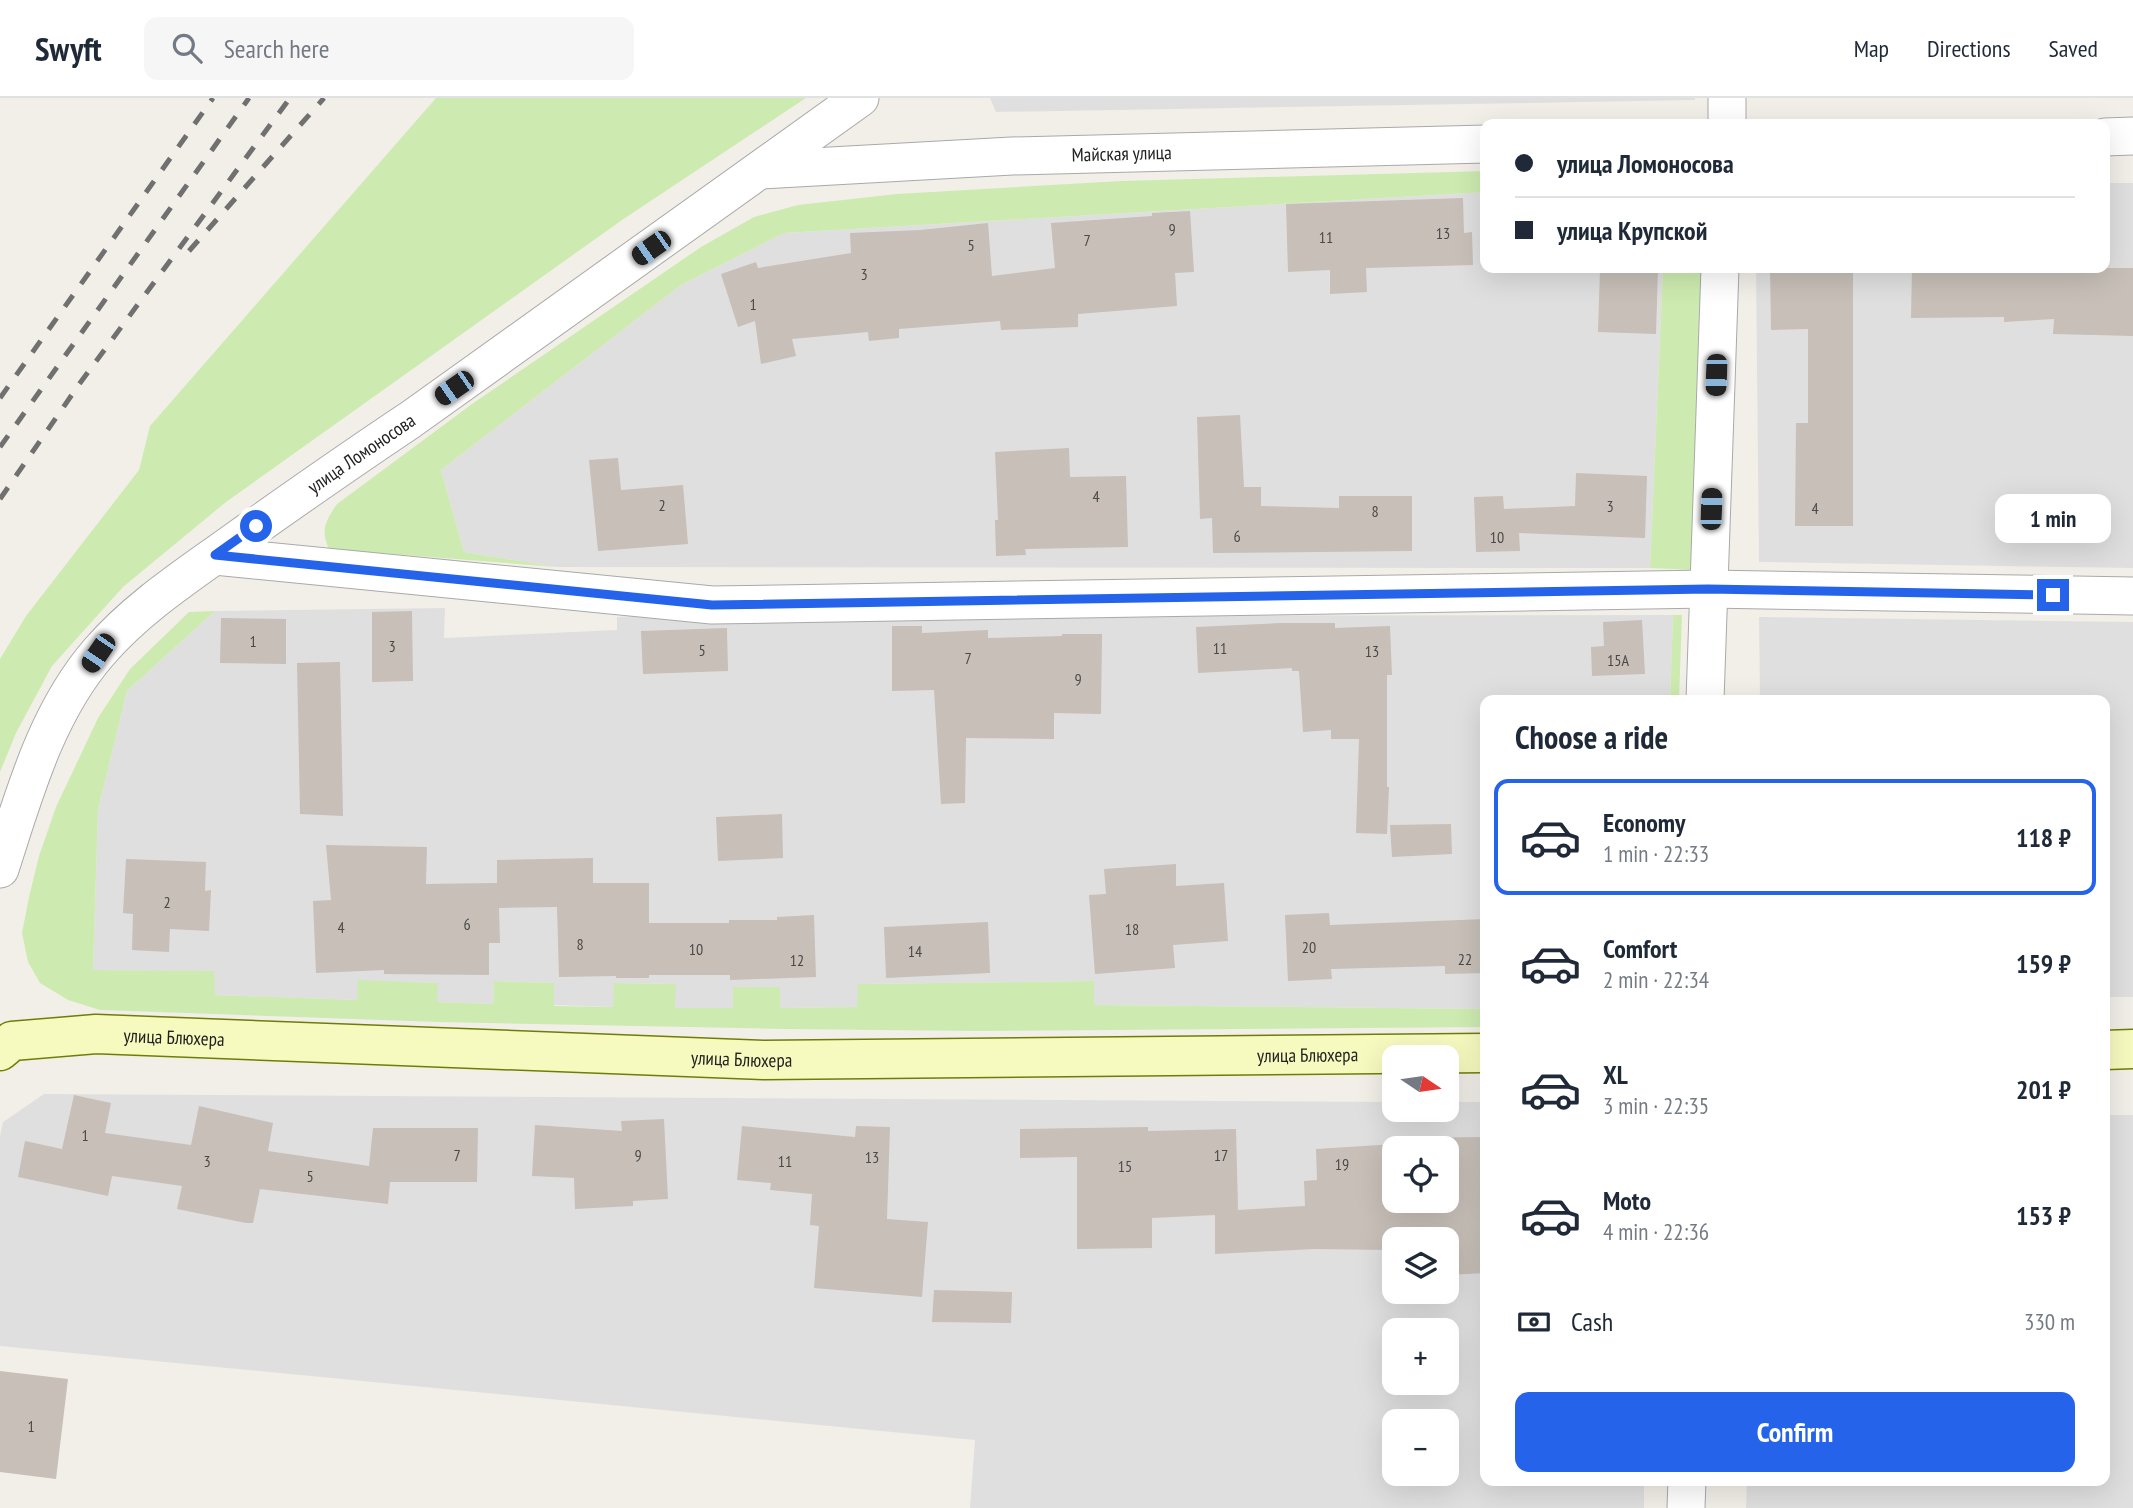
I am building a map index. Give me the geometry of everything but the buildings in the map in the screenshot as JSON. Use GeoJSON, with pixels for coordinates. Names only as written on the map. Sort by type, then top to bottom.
{"type":"FeatureCollection","features":[{"type":"Feature","properties":{"kind":"street","name":"улица Ломоносова"},"geometry":{"type":"LineString","coordinates":[[0,869],[27,786],[47,737],[70,694],[98,653],[130,620],[215,555],[860,98]]}},
{"type":"Feature","properties":{"kind":"street"},"geometry":{"type":"LineString","coordinates":[[1727,98],[1727,119]]}},
{"type":"Feature","properties":{"kind":"street"},"geometry":{"type":"LineString","coordinates":[[2110,137],[2133,136]]}},
{"type":"Feature","properties":{"kind":"street","name":"Майская улица"},"geometry":{"type":"LineString","coordinates":[[760,170],[1012,156],[1480,144]]}},
{"type":"Feature","properties":{"kind":"street"},"geometry":{"type":"LineString","coordinates":[[1705,695],[1720,273]]}},
{"type":"Feature","properties":{"kind":"street"},"geometry":{"type":"LineString","coordinates":[[215,555],[712,605],[1708,589],[2133,596]]}},
{"type":"Feature","properties":{"kind":"street","name":"улица Блюхера"},"geometry":{"type":"LineString","coordinates":[[4,1036],[96,1034],[764,1060],[1480,1053]]}},
{"type":"Feature","properties":{"kind":"street"},"geometry":{"type":"LineString","coordinates":[[2110,1050],[2133,1049]]}},
{"type":"Feature","properties":{"kind":"street"},"geometry":{"type":"LineString","coordinates":[[1686,1486],[1686,1508]]}},
{"type":"Feature","properties":{"kind":"shaded area"},"geometry":{"type":"Polygon","coordinates":[[[990,98],[1695,98],[1695,100],[996,112],[990,98]]]}},
{"type":"Feature","properties":{"kind":"shaded area"},"geometry":{"type":"Polygon","coordinates":[[[2110,183],[2133,183],[2133,568],[1759,562],[1756,273],[2110,273],[2110,183]]]}},
{"type":"Feature","properties":{"kind":"shaded area"},"geometry":{"type":"Polygon","coordinates":[[[1480,192],[1480,273],[1663,273],[1650,568],[557,567],[464,552],[441,470],[681,285],[784,233],[1480,192]]]}},
{"type":"Feature","properties":{"kind":"shaded area"},"geometry":{"type":"Polygon","coordinates":[[[445,608],[444,638],[617,630],[617,617],[643,616],[1673,615],[1670,695],[1480,695],[1480,1009],[1094,1005],[1094,981],[858,984],[858,1007],[780,1008],[780,988],[733,1008],[675,1008],[675,984],[614,983],[614,1007],[553,1005],[554,983],[494,981],[493,1004],[437,1002],[437,983],[358,981],[358,1000],[214,995],[214,972],[93,970],[98,810],[127,691],[215,611],[445,608]]]}},
{"type":"Feature","properties":{"kind":"shaded area"},"geometry":{"type":"Polygon","coordinates":[[[1759,617],[2133,622],[2133,997],[2110,997],[2110,695],[1760,695],[1759,617]]]}},
{"type":"Feature","properties":{"kind":"shaded area"},"geometry":{"type":"Polygon","coordinates":[[[44,1094],[1382,1102],[1382,1122],[1460,1122],[1460,1102],[1480,1102],[1480,1486],[1644,1486],[1644,1508],[970,1508],[975,1440],[0,1346],[0,1136],[3,1122],[44,1094]]]}},
{"type":"Feature","properties":{"kind":"shaded area"},"geometry":{"type":"Polygon","coordinates":[[[2110,1115],[2133,1115],[2133,1508],[1746,1508],[1747,1486],[2110,1486],[2110,1115]]]}},
{"type":"Feature","properties":{"kind":"green space"},"geometry":{"type":"Polygon","coordinates":[[[436,98],[806,98],[622,220],[226,502],[123,587],[52,666],[16,733],[0,772],[0,659],[26,616],[139,470],[150,426],[436,98]]]}},
{"type":"Feature","properties":{"kind":"green space"},"geometry":{"type":"Polygon","coordinates":[[[1480,171],[1480,192],[784,233],[681,285],[441,470],[464,552],[557,567],[329,549],[325,536],[326,525],[337,504],[472,404],[701,247],[754,217],[798,205],[897,194],[1121,181],[1480,171]]]}},
{"type":"Feature","properties":{"kind":"green space"},"geometry":{"type":"Polygon","coordinates":[[[1663,273],[1702,273],[1695,570],[1650,568],[1663,273]]]}},
{"type":"Feature","properties":{"kind":"green space"},"geometry":{"type":"Polygon","coordinates":[[[215,611],[127,691],[98,810],[93,970],[214,971],[215,995],[357,1000],[358,980],[438,983],[437,1002],[493,1004],[494,981],[554,983],[554,1006],[613,1007],[614,983],[676,984],[675,1008],[733,1008],[733,987],[780,987],[780,1008],[857,1007],[858,984],[1094,981],[1094,1005],[1480,1009],[1480,1027],[975,1031],[784,1029],[437,1022],[100,1010],[68,1000],[40,983],[28,962],[22,933],[39,856],[56,807],[98,718],[130,669],[189,612],[215,611]]]}},
{"type":"Feature","properties":{"kind":"green space"},"geometry":{"type":"Polygon","coordinates":[[[1673,615],[1682,615],[1679,695],[1670,695],[1673,615]]]}},
{"type":"Feature","properties":{"kind":"railway"},"geometry":{"type":"LineString","coordinates":[[0,398],[213,98]]}},
{"type":"Feature","properties":{"kind":"railway"},"geometry":{"type":"LineString","coordinates":[[0,447],[249,98]]}},
{"type":"Feature","properties":{"kind":"railway"},"geometry":{"type":"LineString","coordinates":[[0,499],[80,383],[290,98]]}},
{"type":"Feature","properties":{"kind":"railway"},"geometry":{"type":"LineString","coordinates":[[189,251],[324,98]]}},
{"type":"Feature","properties":{"kind":"route"},"geometry":{"type":"LineString","coordinates":[[256,526],[215,555],[712,605],[1708,589],[2053,595]]}}]}
